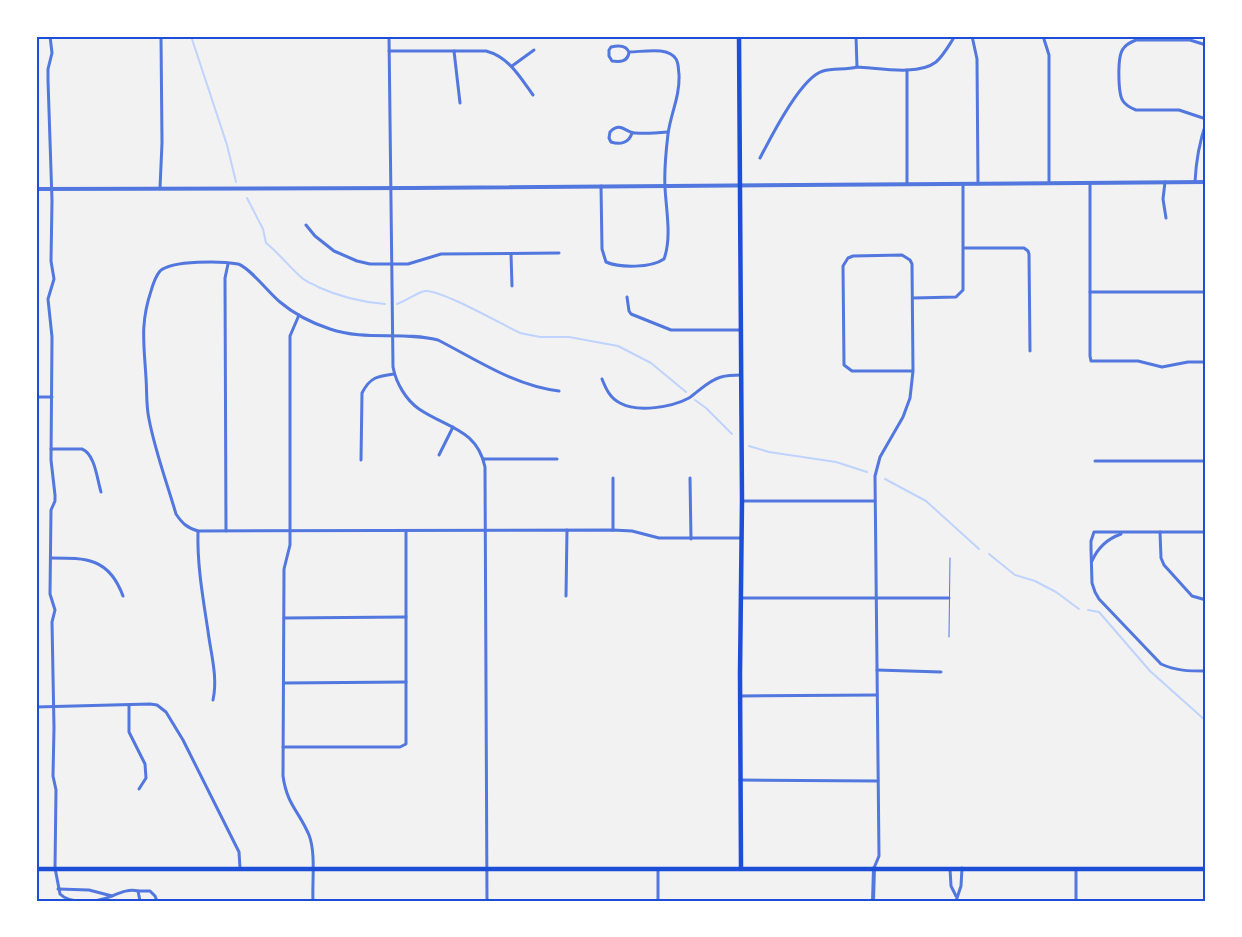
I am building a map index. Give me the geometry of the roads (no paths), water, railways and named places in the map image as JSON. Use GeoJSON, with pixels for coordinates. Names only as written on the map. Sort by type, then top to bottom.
{"type":"FeatureCollection","features":[{"type":"Feature","properties":{"kind":"main road"},"geometry":{"type":"LineString","coordinates":[[739,36],[742,330],[741,868]]}},
{"type":"Feature","properties":{"kind":"main road"},"geometry":{"type":"LineString","coordinates":[[36,868],[1206,869]]}},
{"type":"Feature","properties":{"kind":"street"},"geometry":{"type":"LineString","coordinates":[[50,36],[51,61],[48,69],[48,80],[51,262],[54,279],[48,299],[52,337],[51,449],[55,495],[55,501],[51,510],[50,594],[55,610],[52,622],[53,776],[56,790],[54,868],[60,894],[69,900],[101,900],[126,890],[150,891],[156,896],[157,901]]}},
{"type":"Feature","properties":{"kind":"street"},"geometry":{"type":"LineString","coordinates":[[160,188],[162,143],[161,36]]}},
{"type":"Feature","properties":{"kind":"street"},"geometry":{"type":"LineString","coordinates":[[389,36],[394,374],[405,395],[419,409],[453,427],[473,441],[484,460],[485,468],[487,901]]}},
{"type":"Feature","properties":{"kind":"street"},"geometry":{"type":"LineString","coordinates":[[856,36],[857,67]]}},
{"type":"Feature","properties":{"kind":"street"},"geometry":{"type":"LineString","coordinates":[[760,158],[782,118],[807,80],[823,71],[848,70],[857,67],[920,69],[935,62],[955,36]]}},
{"type":"Feature","properties":{"kind":"street"},"geometry":{"type":"LineString","coordinates":[[972,36],[977,59],[978,184]]}},
{"type":"Feature","properties":{"kind":"street"},"geometry":{"type":"LineString","coordinates":[[1043,36],[1049,55],[1049,183]]}},
{"type":"Feature","properties":{"kind":"street"},"geometry":{"type":"LineString","coordinates":[[1206,45],[1190,40],[1136,40],[1123,49],[1120,60],[1120,94],[1123,102],[1130,108],[1136,110],[1179,110],[1206,119]]}},
{"type":"Feature","properties":{"kind":"street"},"geometry":{"type":"LineString","coordinates":[[613,46],[625,46],[629,52],[628,58],[625,61],[612,61],[609,56],[609,50],[613,46]]}},
{"type":"Feature","properties":{"kind":"street"},"geometry":{"type":"LineString","coordinates":[[512,66],[534,50]]}},
{"type":"Feature","properties":{"kind":"street"},"geometry":{"type":"LineString","coordinates":[[389,51],[486,51],[494,53],[504,58],[512,66],[533,95]]}},
{"type":"Feature","properties":{"kind":"street"},"geometry":{"type":"LineString","coordinates":[[454,51],[460,102]]}},
{"type":"Feature","properties":{"kind":"street"},"geometry":{"type":"LineString","coordinates":[[601,185],[602,249],[606,262],[617,265],[648,265],[657,264],[664,259],[667,245],[665,185],[668,132],[678,97],[678,64],[676,58],[667,52],[629,52]]}},
{"type":"Feature","properties":{"kind":"street"},"geometry":{"type":"LineString","coordinates":[[907,70],[907,184]]}},
{"type":"Feature","properties":{"kind":"street"},"geometry":{"type":"LineString","coordinates":[[1195,182],[1200,138],[1206,123]]}},
{"type":"Feature","properties":{"kind":"street"},"geometry":{"type":"LineString","coordinates":[[632,133],[625,142],[613,143],[610,140],[610,132],[615,128],[624,128],[632,133],[668,132]]}},
{"type":"Feature","properties":{"kind":"street"},"geometry":{"type":"LineString","coordinates":[[1165,182],[1166,218]]}},
{"type":"Feature","properties":{"kind":"street"},"geometry":{"type":"LineString","coordinates":[[36,189],[1206,182]]}},
{"type":"Feature","properties":{"kind":"street"},"geometry":{"type":"LineString","coordinates":[[1090,183],[1090,359],[1094,362],[1138,361],[1162,367],[1188,362],[1206,362]]}},
{"type":"Feature","properties":{"kind":"street"},"geometry":{"type":"LineString","coordinates":[[913,298],[956,297],[960,295],[964,287],[963,184]]}},
{"type":"Feature","properties":{"kind":"street"},"geometry":{"type":"LineString","coordinates":[[306,225],[323,244],[345,257],[370,264],[416,262],[432,255],[441,254],[559,253]]}},
{"type":"Feature","properties":{"kind":"street"},"geometry":{"type":"LineString","coordinates":[[964,248],[1024,248],[1028,250],[1030,351]]}},
{"type":"Feature","properties":{"kind":"street"},"geometry":{"type":"LineString","coordinates":[[511,254],[512,286]]}},
{"type":"Feature","properties":{"kind":"street"},"geometry":{"type":"LineString","coordinates":[[873,901],[874,868],[879,856],[876,598],[877,465],[903,417],[910,398],[913,371],[912,264],[902,255],[853,256],[845,261],[843,266],[842,360],[845,366],[852,371],[913,371]]}},
{"type":"Feature","properties":{"kind":"street"},"geometry":{"type":"LineString","coordinates":[[559,391],[532,387],[516,381],[438,340],[426,337],[348,334],[315,323],[280,302],[248,270],[237,264],[179,264],[165,268],[154,280],[144,317],[142,338],[149,421],[176,514],[185,526],[198,531],[406,532],[613,530],[632,531],[659,538],[742,538]]}},
{"type":"Feature","properties":{"kind":"street"},"geometry":{"type":"LineString","coordinates":[[226,531],[225,278],[228,264]]}},
{"type":"Feature","properties":{"kind":"street"},"geometry":{"type":"LineString","coordinates":[[1090,292],[1206,292]]}},
{"type":"Feature","properties":{"kind":"street"},"geometry":{"type":"LineString","coordinates":[[627,297],[631,314],[666,329],[742,330]]}},
{"type":"Feature","properties":{"kind":"street"},"geometry":{"type":"LineString","coordinates":[[299,315],[290,336],[290,545],[284,569],[283,747],[284,786],[289,801],[311,841],[313,853],[313,901]]}},
{"type":"Feature","properties":{"kind":"street"},"geometry":{"type":"LineString","coordinates":[[361,460],[362,393],[371,380],[379,376],[394,374]]}},
{"type":"Feature","properties":{"kind":"street"},"geometry":{"type":"LineString","coordinates":[[602,379],[608,392],[622,404],[654,408],[671,405],[687,399],[722,377],[742,375]]}},
{"type":"Feature","properties":{"kind":"street"},"geometry":{"type":"LineString","coordinates":[[36,397],[52,397]]}},
{"type":"Feature","properties":{"kind":"street"},"geometry":{"type":"LineString","coordinates":[[439,455],[453,427]]}},
{"type":"Feature","properties":{"kind":"street"},"geometry":{"type":"LineString","coordinates":[[51,449],[82,449],[86,451],[91,457],[100,492]]}},
{"type":"Feature","properties":{"kind":"street"},"geometry":{"type":"LineString","coordinates":[[484,460],[557,459]]}},
{"type":"Feature","properties":{"kind":"street"},"geometry":{"type":"LineString","coordinates":[[1096,461],[1206,461]]}},
{"type":"Feature","properties":{"kind":"street"},"geometry":{"type":"LineString","coordinates":[[613,478],[613,530]]}},
{"type":"Feature","properties":{"kind":"street"},"geometry":{"type":"LineString","coordinates":[[690,478],[691,539]]}},
{"type":"Feature","properties":{"kind":"street"},"geometry":{"type":"LineString","coordinates":[[742,501],[876,501]]}},
{"type":"Feature","properties":{"kind":"street"},"geometry":{"type":"LineString","coordinates":[[566,596],[567,530]]}},
{"type":"Feature","properties":{"kind":"street"},"geometry":{"type":"LineString","coordinates":[[198,531],[203,598],[215,671],[215,689],[212,700]]}},
{"type":"Feature","properties":{"kind":"street"},"geometry":{"type":"LineString","coordinates":[[1206,532],[1124,534],[1099,531],[1094,532],[1091,541],[1092,584],[1099,599],[1158,662],[1181,671],[1206,671]]}},
{"type":"Feature","properties":{"kind":"street"},"geometry":{"type":"LineString","coordinates":[[283,747],[400,747],[406,744],[408,739],[406,532]]}},
{"type":"Feature","properties":{"kind":"street"},"geometry":{"type":"LineString","coordinates":[[1160,532],[1161,558],[1164,565],[1186,591],[1192,596],[1206,600]]}},
{"type":"Feature","properties":{"kind":"street"},"geometry":{"type":"LineString","coordinates":[[1092,561],[1098,550],[1107,541],[1124,534]]}},
{"type":"Feature","properties":{"kind":"street"},"geometry":{"type":"LineString","coordinates":[[51,558],[82,558],[100,564],[114,577],[123,596]]}},
{"type":"Feature","properties":{"kind":"street"},"geometry":{"type":"LineString","coordinates":[[741,598],[949,598]]}},
{"type":"Feature","properties":{"kind":"street"},"geometry":{"type":"LineString","coordinates":[[284,618],[406,617]]}},
{"type":"Feature","properties":{"kind":"street"},"geometry":{"type":"LineString","coordinates":[[877,670],[941,672]]}},
{"type":"Feature","properties":{"kind":"street"},"geometry":{"type":"LineString","coordinates":[[284,682],[406,682]]}},
{"type":"Feature","properties":{"kind":"street"},"geometry":{"type":"LineString","coordinates":[[740,696],[877,695]]}},
{"type":"Feature","properties":{"kind":"street"},"geometry":{"type":"LineString","coordinates":[[129,705],[129,732],[145,764],[146,778],[139,789]]}},
{"type":"Feature","properties":{"kind":"street"},"geometry":{"type":"LineString","coordinates":[[36,707],[156,705],[166,712],[183,740],[239,852],[240,868]]}},
{"type":"Feature","properties":{"kind":"street"},"geometry":{"type":"LineString","coordinates":[[740,780],[878,781]]}},
{"type":"Feature","properties":{"kind":"street"},"geometry":{"type":"LineString","coordinates":[[658,868],[658,901]]}},
{"type":"Feature","properties":{"kind":"street"},"geometry":{"type":"LineString","coordinates":[[950,868],[951,886],[956,899]]}},
{"type":"Feature","properties":{"kind":"street"},"geometry":{"type":"LineString","coordinates":[[956,899],[961,886],[962,868]]}},
{"type":"Feature","properties":{"kind":"street"},"geometry":{"type":"LineString","coordinates":[[1076,868],[1076,901]]}},
{"type":"Feature","properties":{"kind":"street"},"geometry":{"type":"LineString","coordinates":[[58,889],[89,890],[112,896]]}},
{"type":"Feature","properties":{"kind":"street"},"geometry":{"type":"LineString","coordinates":[[138,891],[140,901]]}},
{"type":"Feature","properties":{"kind":"lane"},"geometry":{"type":"LineString","coordinates":[[949,637],[950,558]]}},
{"type":"Feature","properties":{"kind":"waterway"},"geometry":{"type":"LineString","coordinates":[[191,36],[227,145],[236,182]]}},
{"type":"Feature","properties":{"kind":"waterway"},"geometry":{"type":"LineString","coordinates":[[247,198],[263,229],[266,243],[303,279],[334,294],[385,304]]}},
{"type":"Feature","properties":{"kind":"waterway"},"geometry":{"type":"LineString","coordinates":[[397,304],[422,292],[433,292],[457,301],[520,333],[540,337],[569,337],[618,346],[651,363],[686,392]]}},
{"type":"Feature","properties":{"kind":"waterway"},"geometry":{"type":"LineString","coordinates":[[695,400],[706,408],[732,434]]}},
{"type":"Feature","properties":{"kind":"waterway"},"geometry":{"type":"LineString","coordinates":[[749,446],[769,452],[836,462],[867,472]]}},
{"type":"Feature","properties":{"kind":"waterway"},"geometry":{"type":"LineString","coordinates":[[885,479],[926,501],[979,549]]}},
{"type":"Feature","properties":{"kind":"waterway"},"geometry":{"type":"LineString","coordinates":[[989,554],[1015,575],[1035,581],[1056,592],[1079,609]]}},
{"type":"Feature","properties":{"kind":"waterway"},"geometry":{"type":"LineString","coordinates":[[1088,610],[1099,612],[1150,671],[1206,721]]}}]}
